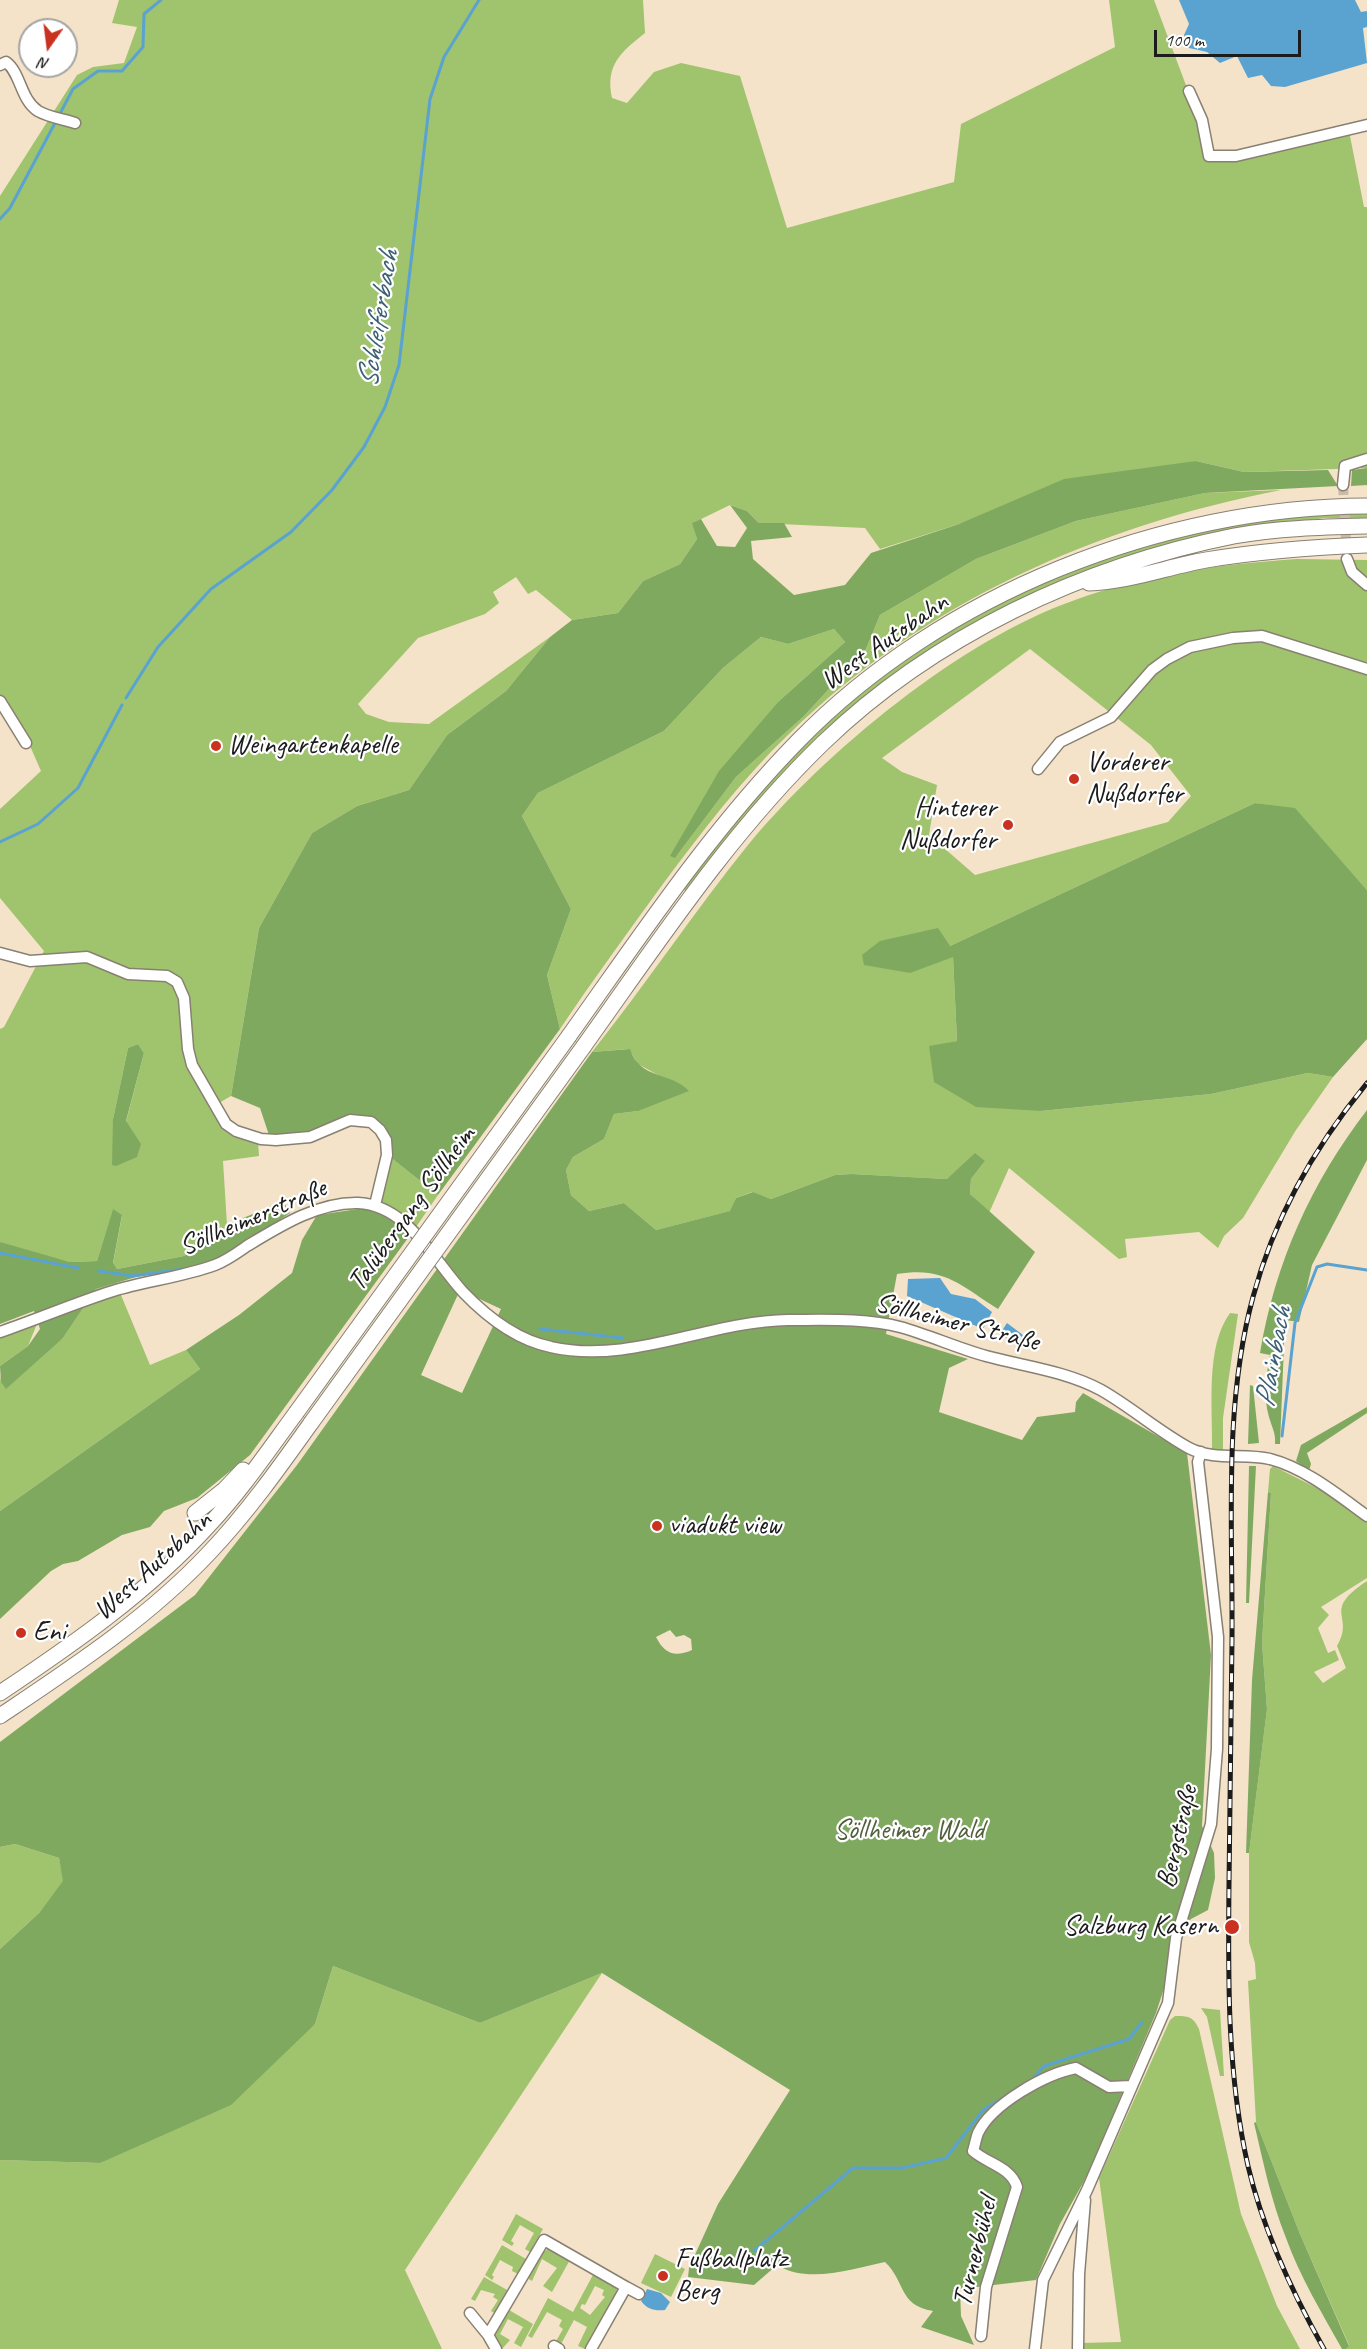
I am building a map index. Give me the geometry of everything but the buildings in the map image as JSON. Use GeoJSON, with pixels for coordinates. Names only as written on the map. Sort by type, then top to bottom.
{"type":"FeatureCollection","features":[{"type":"Feature","properties":{"kind":"highway","name":"West Autobahn"},"geometry":{"type":"LineString","coordinates":[[569,1036],[736,808],[808,731],[861,685],[931,635],[1001,595],[1061,568],[1146,537],[1212,521],[1282,511],[1367,506]]}},
{"type":"Feature","properties":{"kind":"highway","name":"West Autobahn"},"geometry":{"type":"LineString","coordinates":[[584,1046],[716,862],[753,817],[824,743],[877,698],[934,657],[1011,612],[1074,584],[1148,557],[1235,536],[1310,527],[1367,526]]}},
{"type":"Feature","properties":{"kind":"highway"},"geometry":{"type":"LineString","coordinates":[[1074,584],[1109,583],[1151,571],[1281,550],[1364,546]]}},
{"type":"Feature","properties":{"kind":"highway","name":"Talübergang Söllheim"},"geometry":{"type":"LineString","coordinates":[[296,1413],[569,1036]]}},
{"type":"Feature","properties":{"kind":"highway","name":"Talübergang Söllheim"},"geometry":{"type":"LineString","coordinates":[[311,1423],[584,1046]]}},
{"type":"Feature","properties":{"kind":"highway","name":"West Autobahn"},"geometry":{"type":"LineString","coordinates":[[0,1694],[96,1627],[165,1570],[211,1524],[296,1413]]}},
{"type":"Feature","properties":{"kind":"highway","name":"West Autobahn"},"geometry":{"type":"LineString","coordinates":[[0,1716],[108,1641],[190,1573],[243,1515],[311,1423]]}},
{"type":"Feature","properties":{"kind":"highway"},"geometry":{"type":"LineString","coordinates":[[195,1513],[224,1491],[250,1462],[268,1450]]}},
{"type":"Feature","properties":{"kind":"street"},"geometry":{"type":"LineString","coordinates":[[0,65],[6,62],[10,65],[30,103],[38,111],[72,122]]}},
{"type":"Feature","properties":{"kind":"street"},"geometry":{"type":"LineString","coordinates":[[1189,91],[1202,120],[1209,156],[1236,156],[1367,125]]}},
{"type":"Feature","properties":{"kind":"street"},"geometry":{"type":"LineString","coordinates":[[1343,485],[1345,466],[1367,459]]}},
{"type":"Feature","properties":{"kind":"street"},"geometry":{"type":"LineString","coordinates":[[1347,559],[1352,572],[1367,585]]}},
{"type":"Feature","properties":{"kind":"street"},"geometry":{"type":"LineString","coordinates":[[1038,769],[1060,742],[1111,717],[1152,670],[1190,647],[1233,638],[1262,636],[1367,669]]}},
{"type":"Feature","properties":{"kind":"street"},"geometry":{"type":"LineString","coordinates":[[0,701],[27,743]]}},
{"type":"Feature","properties":{"kind":"street"},"geometry":{"type":"LineString","coordinates":[[0,953],[30,962],[87,957],[128,974],[167,976],[177,982],[183,998],[188,1049],[192,1065],[226,1124],[236,1131],[261,1139],[276,1140],[310,1137],[350,1120],[371,1122],[386,1140],[387,1155],[375,1205]]}},
{"type":"Feature","properties":{"kind":"street","name":"Söllheimerstraße"},"geometry":{"type":"LineString","coordinates":[[0,1332],[115,1290],[219,1264],[283,1224],[331,1206],[355,1203],[375,1205]]}},
{"type":"Feature","properties":{"kind":"street","name":"Söllheimer Straße"},"geometry":{"type":"LineString","coordinates":[[375,1205],[406,1223],[474,1303],[494,1320],[530,1342],[553,1348],[586,1351],[641,1346],[739,1326],[784,1320],[870,1322],[900,1327],[932,1340],[1041,1369],[1098,1388],[1190,1448],[1212,1455],[1250,1456],[1279,1462],[1331,1490],[1367,1516]]}},
{"type":"Feature","properties":{"kind":"street","name":"Bergstraße"},"geometry":{"type":"LineString","coordinates":[[1035,2349],[1043,2280],[1087,2190],[1168,2003],[1176,1938],[1206,1847],[1215,1800],[1218,1637],[1198,1462],[1200,1452]]}},
{"type":"Feature","properties":{"kind":"street","name":"Turnerbühel"},"geometry":{"type":"LineString","coordinates":[[981,2336],[986,2287],[1017,2187],[1009,2172],[986,2162],[973,2151],[979,2132],[997,2109],[1029,2087],[1063,2070],[1076,2068],[1109,2087],[1131,2086]]}},
{"type":"Feature","properties":{"kind":"street"},"geometry":{"type":"LineString","coordinates":[[1078,2349],[1079,2274],[1083,2210],[1087,2190]]}},
{"type":"Feature","properties":{"kind":"street"},"geometry":{"type":"LineString","coordinates":[[488,2335],[544,2240],[639,2294]]}},
{"type":"Feature","properties":{"kind":"street"},"geometry":{"type":"LineString","coordinates":[[591,2349],[626,2287]]}},
{"type":"Feature","properties":{"kind":"street"},"geometry":{"type":"LineString","coordinates":[[470,2313],[496,2349]]}},
{"type":"Feature","properties":{"kind":"green space"},"geometry":{"type":"Polygon","coordinates":[[[119,0],[643,0],[645,33],[617,60],[611,77],[612,98],[627,103],[654,72],[681,63],[740,76],[787,228],[954,182],[961,124],[1115,47],[1109,0],[1154,0],[1202,128],[1208,159],[1349,131],[1364,207],[1367,207],[1367,468],[1244,472],[1196,461],[959,524],[880,549],[865,528],[759,523],[747,511],[730,505],[693,523],[697,539],[680,564],[643,581],[618,613],[572,620],[536,590],[528,594],[516,577],[493,592],[499,603],[485,614],[418,638],[358,704],[366,714],[389,722],[429,724],[550,637],[506,691],[447,735],[409,790],[357,806],[312,833],[259,928],[231,1096],[219,1103],[217,1116],[258,1142],[259,1156],[223,1161],[227,1225],[184,1256],[117,1269],[113,1264],[122,1216],[113,1210],[97,1261],[70,1262],[4,1245],[0,1242],[0,1029],[4,1027],[44,951],[0,898],[0,809],[41,771],[27,739],[0,700],[0,196],[75,78],[93,67],[124,63],[137,27],[112,23],[119,0]],[[138,1044],[128,1048],[113,1119],[126,1122],[144,1053],[138,1044]]]}},
{"type":"Feature","properties":{"kind":"green space"},"geometry":{"type":"Polygon","coordinates":[[[1196,461],[1244,472],[1328,470],[1338,486],[1205,493],[1076,521],[976,559],[880,615],[866,649],[804,716],[736,777],[675,858],[670,856],[719,771],[779,701],[845,642],[834,629],[788,644],[761,637],[723,668],[664,731],[538,793],[522,816],[571,909],[547,975],[560,1029],[438,1195],[390,1157],[372,1119],[311,1134],[269,1135],[260,1108],[231,1096],[259,928],[312,833],[357,806],[409,790],[447,735],[506,691],[550,637],[572,620],[618,613],[643,581],[680,564],[697,539],[692,523],[701,519],[717,546],[735,547],[747,528],[730,505],[747,511],[759,523],[784,523],[792,537],[751,541],[753,559],[794,595],[845,585],[871,553],[959,524],[1064,479],[1196,461]]]}},
{"type":"Feature","properties":{"kind":"green space"},"geometry":{"type":"Polygon","coordinates":[[[1367,468],[1367,485],[1351,486],[1352,470],[1367,468]]]}},
{"type":"Feature","properties":{"kind":"green space"},"geometry":{"type":"Polygon","coordinates":[[[1281,490],[1213,505],[1145,525],[1080,548],[1017,576],[955,608],[897,645],[841,687],[789,734],[738,789],[660,888],[560,1029],[547,975],[571,909],[522,816],[538,793],[664,731],[723,668],[761,637],[788,644],[834,629],[845,642],[779,701],[675,858],[736,777],[804,716],[866,649],[880,615],[976,559],[1076,521],[1205,493],[1281,490]]]}},
{"type":"Feature","properties":{"kind":"green space"},"geometry":{"type":"Polygon","coordinates":[[[1367,513],[1367,518],[1324,518],[1195,538],[1113,561],[1042,589],[977,622],[818,738],[732,831],[685,891],[683,888],[764,786],[819,730],[878,681],[940,638],[1005,601],[1073,571],[1143,547],[1216,529],[1290,518],[1367,513]]]}},
{"type":"Feature","properties":{"kind":"green space"},"geometry":{"type":"Polygon","coordinates":[[[1367,560],[1367,890],[1295,809],[1255,803],[950,946],[953,957],[957,1041],[929,1047],[1041,1111],[1211,1094],[1308,1073],[1333,1077],[1296,1130],[1243,1218],[1224,1236],[1218,1248],[1199,1232],[1125,1239],[1127,1257],[1119,1259],[1009,1168],[989,1213],[970,1194],[971,1179],[985,1161],[947,1179],[835,1175],[771,1199],[752,1192],[736,1198],[731,1211],[656,1230],[624,1203],[589,1211],[571,1195],[566,1170],[573,1157],[604,1139],[614,1114],[638,1111],[665,1079],[638,1064],[629,1049],[592,1052],[748,845],[779,809],[815,773],[897,703],[941,671],[986,642],[1031,618],[1075,600],[1129,583],[1213,567],[1269,561],[1367,560]],[[1030,649],[882,758],[902,772],[937,785],[929,835],[975,875],[1168,822],[1191,796],[1151,745],[1030,649]]]}},
{"type":"Feature","properties":{"kind":"green space"},"geometry":{"type":"Polygon","coordinates":[[[1255,803],[1295,808],[1367,890],[1367,1039],[1333,1077],[1308,1073],[1211,1094],[1041,1111],[976,1107],[934,1082],[929,1046],[957,1041],[953,957],[910,973],[864,965],[862,955],[880,941],[938,928],[950,946],[1255,803]]]}},
{"type":"Feature","properties":{"kind":"green space"},"geometry":{"type":"Polygon","coordinates":[[[138,1044],[144,1053],[126,1121],[141,1144],[137,1157],[116,1166],[112,1165],[113,1119],[128,1048],[138,1044]]]}},
{"type":"Feature","properties":{"kind":"green space","name":"Söllheimer Wald"},"geometry":{"type":"Polygon","coordinates":[[[630,1049],[641,1066],[682,1085],[689,1091],[638,1111],[614,1114],[604,1139],[573,1157],[566,1170],[571,1195],[589,1211],[624,1203],[656,1230],[730,1211],[736,1198],[753,1192],[771,1199],[835,1175],[947,1179],[975,1153],[985,1161],[971,1179],[970,1194],[1035,1252],[998,1309],[962,1285],[940,1275],[913,1272],[897,1274],[886,1334],[968,1359],[949,1368],[939,1412],[1022,1440],[1037,1417],[1075,1412],[1076,1402],[1083,1393],[1187,1453],[1211,1655],[1202,1826],[1214,1853],[1215,1878],[1208,1910],[1191,1919],[1172,1937],[1168,1976],[1156,2013],[1088,2174],[1060,2224],[1036,2280],[960,2289],[961,2316],[974,2345],[921,2327],[933,2311],[914,2304],[908,2298],[885,2262],[845,2271],[816,2274],[789,2271],[777,2265],[754,2285],[688,2277],[689,2268],[718,2204],[790,2090],[602,1973],[480,2023],[333,1966],[315,2024],[231,2105],[100,2163],[0,2160],[0,1949],[39,1913],[63,1881],[59,1858],[15,1844],[0,1847],[0,1742],[195,1595],[297,1465],[592,1052],[630,1049]],[[460,1290],[421,1375],[462,1393],[501,1309],[460,1290]],[[670,1630],[656,1637],[662,1647],[675,1654],[692,1650],[691,1639],[684,1635],[676,1637],[670,1630]]]}},
{"type":"Feature","properties":{"kind":"green space"},"geometry":{"type":"Polygon","coordinates":[[[1367,1110],[1367,1160],[1312,1265],[1299,1322],[1285,1320],[1280,1444],[1275,1444],[1266,1394],[1270,1355],[1260,1353],[1275,1287],[1312,1195],[1367,1110]]]}},
{"type":"Feature","properties":{"kind":"green space"},"geometry":{"type":"Polygon","coordinates":[[[390,1157],[438,1195],[416,1227],[379,1201],[390,1157]]]}},
{"type":"Feature","properties":{"kind":"green space"},"geometry":{"type":"Polygon","coordinates":[[[283,1201],[290,1213],[227,1255],[208,1263],[136,1277],[96,1289],[63,1338],[6,1389],[1,1382],[0,1366],[28,1346],[40,1329],[34,1311],[0,1324],[0,1242],[70,1262],[97,1261],[113,1209],[122,1215],[113,1263],[117,1269],[184,1256],[227,1225],[283,1201]]]}},
{"type":"Feature","properties":{"kind":"green space"},"geometry":{"type":"Polygon","coordinates":[[[379,1201],[404,1216],[416,1227],[250,1455],[197,1498],[164,1511],[150,1527],[122,1535],[78,1561],[63,1564],[51,1571],[0,1619],[0,1511],[200,1369],[186,1350],[239,1315],[292,1273],[302,1240],[317,1215],[365,1208],[379,1201]]]}},
{"type":"Feature","properties":{"kind":"green space"},"geometry":{"type":"Polygon","coordinates":[[[116,1283],[150,1365],[186,1350],[200,1369],[0,1511],[0,1375],[1,1382],[63,1338],[96,1289],[116,1283]]]}},
{"type":"Feature","properties":{"kind":"green space"},"geometry":{"type":"Polygon","coordinates":[[[43,1309],[28,1346],[0,1366],[0,1327],[43,1309]]]}},
{"type":"Feature","properties":{"kind":"green space"},"geometry":{"type":"Polygon","coordinates":[[[1230,1313],[1238,1314],[1223,1418],[1223,1451],[1212,1449],[1212,1378],[1217,1343],[1230,1313]]]}},
{"type":"Feature","properties":{"kind":"green space"},"geometry":{"type":"Polygon","coordinates":[[[1250,1385],[1253,1386],[1259,1443],[1248,1444],[1250,1385]]]}},
{"type":"Feature","properties":{"kind":"green space"},"geometry":{"type":"Polygon","coordinates":[[[1367,1407],[1367,1413],[1307,1453],[1311,1464],[1309,1471],[1296,1461],[1301,1445],[1367,1407]]]}},
{"type":"Feature","properties":{"kind":"green space"},"geometry":{"type":"Polygon","coordinates":[[[1249,1466],[1256,1466],[1249,1603],[1246,1603],[1249,1466]]]}},
{"type":"Feature","properties":{"kind":"green space"},"geometry":{"type":"Polygon","coordinates":[[[1273,1466],[1327,1493],[1367,1522],[1367,1578],[1321,1607],[1329,1615],[1318,1628],[1328,1653],[1335,1650],[1339,1660],[1314,1672],[1323,1683],[1346,1668],[1337,1646],[1342,1636],[1342,1607],[1353,1591],[1367,1581],[1367,2349],[1346,2349],[1349,2345],[1300,2234],[1256,2122],[1248,1981],[1256,1979],[1255,1963],[1249,1942],[1249,1853],[1267,1709],[1262,1643],[1271,1493],[1268,1492],[1270,1469],[1273,1466]]]}},
{"type":"Feature","properties":{"kind":"green space"},"geometry":{"type":"Polygon","coordinates":[[[1268,1492],[1271,1493],[1262,1643],[1267,1709],[1249,1853],[1246,1853],[1252,1680],[1268,1492]]]}},
{"type":"Feature","properties":{"kind":"green space"},"geometry":{"type":"Polygon","coordinates":[[[15,1844],[59,1858],[64,1881],[39,1913],[0,1949],[0,1847],[15,1844]]]}},
{"type":"Feature","properties":{"kind":"green space"},"geometry":{"type":"Polygon","coordinates":[[[333,1966],[480,2023],[602,1973],[405,2270],[442,2349],[0,2349],[0,2160],[100,2163],[315,2024],[333,1966]]]}},
{"type":"Feature","properties":{"kind":"green space"},"geometry":{"type":"Polygon","coordinates":[[[1201,2008],[1220,2010],[1224,2076],[1220,2076],[1207,2017],[1201,2008]]]}},
{"type":"Feature","properties":{"kind":"green space"},"geometry":{"type":"Polygon","coordinates":[[[1175,2016],[1190,2018],[1195,2021],[1199,2029],[1241,2214],[1277,2306],[1300,2349],[1081,2349],[1080,2343],[1121,2342],[1099,2178],[1170,2020],[1175,2016]]]}},
{"type":"Feature","properties":{"kind":"green space"},"geometry":{"type":"Polygon","coordinates":[[[1256,2122],[1300,2234],[1349,2346],[1346,2349],[1342,2349],[1312,2295],[1292,2252],[1272,2195],[1254,2123],[1256,2122]]]}},
{"type":"Feature","properties":{"kind":"green space"},"geometry":{"type":"Polygon","coordinates":[[[516,2214],[543,2229],[530,2252],[525,2249],[534,2233],[520,2225],[511,2241],[514,2243],[512,2246],[502,2240],[516,2214]]]}},
{"type":"Feature","properties":{"kind":"green space"},"geometry":{"type":"Polygon","coordinates":[[[502,2245],[526,2259],[518,2274],[512,2271],[513,2267],[500,2260],[492,2275],[494,2277],[492,2280],[485,2275],[502,2245]]]}},
{"type":"Feature","properties":{"kind":"green space"},"geometry":{"type":"Polygon","coordinates":[[[549,2248],[571,2258],[552,2292],[543,2286],[557,2268],[542,2259],[532,2281],[527,2278],[542,2253],[549,2248]]]}},
{"type":"Feature","properties":{"kind":"green space","name":"Fußballplatz Berg"},"geometry":{"type":"Polygon","coordinates":[[[655,2254],[685,2269],[671,2297],[641,2283],[655,2254]]]}},
{"type":"Feature","properties":{"kind":"green space"},"geometry":{"type":"Polygon","coordinates":[[[594,2273],[616,2286],[617,2291],[585,2349],[578,2346],[587,2327],[574,2320],[560,2346],[555,2343],[563,2329],[559,2326],[562,2320],[547,2312],[532,2338],[528,2336],[548,2298],[573,2312],[594,2273]],[[595,2286],[585,2305],[582,2304],[580,2308],[590,2315],[605,2297],[602,2295],[604,2290],[595,2286]]]}},
{"type":"Feature","properties":{"kind":"green space"},"geometry":{"type":"Polygon","coordinates":[[[484,2277],[509,2291],[496,2314],[491,2311],[498,2300],[493,2297],[495,2294],[481,2290],[475,2301],[471,2299],[484,2277]]]}},
{"type":"Feature","properties":{"kind":"green space"},"geometry":{"type":"Polygon","coordinates":[[[509,2310],[533,2324],[521,2347],[514,2343],[523,2327],[508,2319],[500,2334],[510,2340],[502,2349],[494,2336],[509,2310]]]}},
{"type":"Feature","properties":{"kind":"water"},"geometry":{"type":"Polygon","coordinates":[[[1179,0],[1355,0],[1361,12],[1367,11],[1367,27],[1363,28],[1367,63],[1285,87],[1271,86],[1262,75],[1248,78],[1237,56],[1220,63],[1207,52],[1189,48],[1184,35],[1189,24],[1179,0]]]}},
{"type":"Feature","properties":{"kind":"water"},"geometry":{"type":"Polygon","coordinates":[[[940,1278],[951,1294],[975,1299],[992,1312],[983,1329],[907,1296],[908,1279],[940,1278]]]}},
{"type":"Feature","properties":{"kind":"water"},"geometry":{"type":"Polygon","coordinates":[[[1007,1323],[1031,1341],[1028,1349],[1022,1340],[1017,1343],[999,1335],[1007,1323]]]}},
{"type":"Feature","properties":{"kind":"water"},"geometry":{"type":"Polygon","coordinates":[[[647,2289],[661,2293],[670,2302],[665,2310],[652,2309],[641,2301],[647,2289]]]}},
{"type":"Feature","properties":{"kind":"waterway"},"geometry":{"type":"LineString","coordinates":[[0,219],[10,208],[73,89],[98,71],[122,71],[143,47],[144,14],[161,0]]}},
{"type":"Feature","properties":{"kind":"waterway","name":"Schleiferbach"},"geometry":{"type":"LineString","coordinates":[[126,698],[158,647],[211,589],[291,532],[332,490],[364,447],[385,407],[399,365],[430,99],[444,57],[479,0]]}},
{"type":"Feature","properties":{"kind":"waterway","name":"Schleiferbach"},"geometry":{"type":"LineString","coordinates":[[0,842],[38,824],[78,788],[122,705]]}},
{"type":"Feature","properties":{"kind":"waterway"},"geometry":{"type":"LineString","coordinates":[[0,1253],[78,1268]]}},
{"type":"Feature","properties":{"kind":"waterway","name":"Plainbach"},"geometry":{"type":"LineString","coordinates":[[1282,1436],[1295,1323],[1317,1267],[1327,1264],[1367,1270]]}},
{"type":"Feature","properties":{"kind":"waterway"},"geometry":{"type":"LineString","coordinates":[[99,1271],[133,1276],[190,1268]]}},
{"type":"Feature","properties":{"kind":"waterway"},"geometry":{"type":"LineString","coordinates":[[540,1329],[623,1338]]}},
{"type":"Feature","properties":{"kind":"waterway"},"geometry":{"type":"LineString","coordinates":[[1031,2081],[1044,2066],[1129,2039],[1142,2022]]}},
{"type":"Feature","properties":{"kind":"waterway"},"geometry":{"type":"LineString","coordinates":[[754,2251],[853,2168],[902,2168],[946,2158],[984,2109],[1005,2097]]}},
{"type":"Feature","properties":{"kind":"tunnel"},"geometry":{"type":"LineString","coordinates":[[1343,485],[1347,559]]}},
{"type":"Feature","properties":{"kind":"railway"},"geometry":{"type":"LineString","coordinates":[[1324,2349],[1290,2283],[1270,2237],[1254,2190],[1241,2131],[1232,2061],[1229,1955],[1233,1424],[1244,1339],[1253,1297],[1272,1239],[1298,1184],[1330,1132],[1367,1083]]}},
{"type":"Feature","properties":{"kind":"place","name":"Weingartenkapelle"},"geometry":{"type":"Point","coordinates":[216,746]}},
{"type":"Feature","properties":{"kind":"place","name":"Vorderer Nußdorfer"},"geometry":{"type":"Point","coordinates":[1074,779]}},
{"type":"Feature","properties":{"kind":"place","name":"Hinterer Nußdorfer"},"geometry":{"type":"Point","coordinates":[1008,825]}},
{"type":"Feature","properties":{"kind":"place","name":"viadukt view"},"geometry":{"type":"Point","coordinates":[657,1526]}},
{"type":"Feature","properties":{"kind":"place","name":"Eni"},"geometry":{"type":"Point","coordinates":[21,1633]}},
{"type":"Feature","properties":{"kind":"place","name":"Salzburg Kasern"},"geometry":{"type":"Point","coordinates":[1232,1927]}},
{"type":"Feature","properties":{"kind":"place","name":"Fußballplatz Berg"},"geometry":{"type":"Point","coordinates":[663,2276]}}]}
